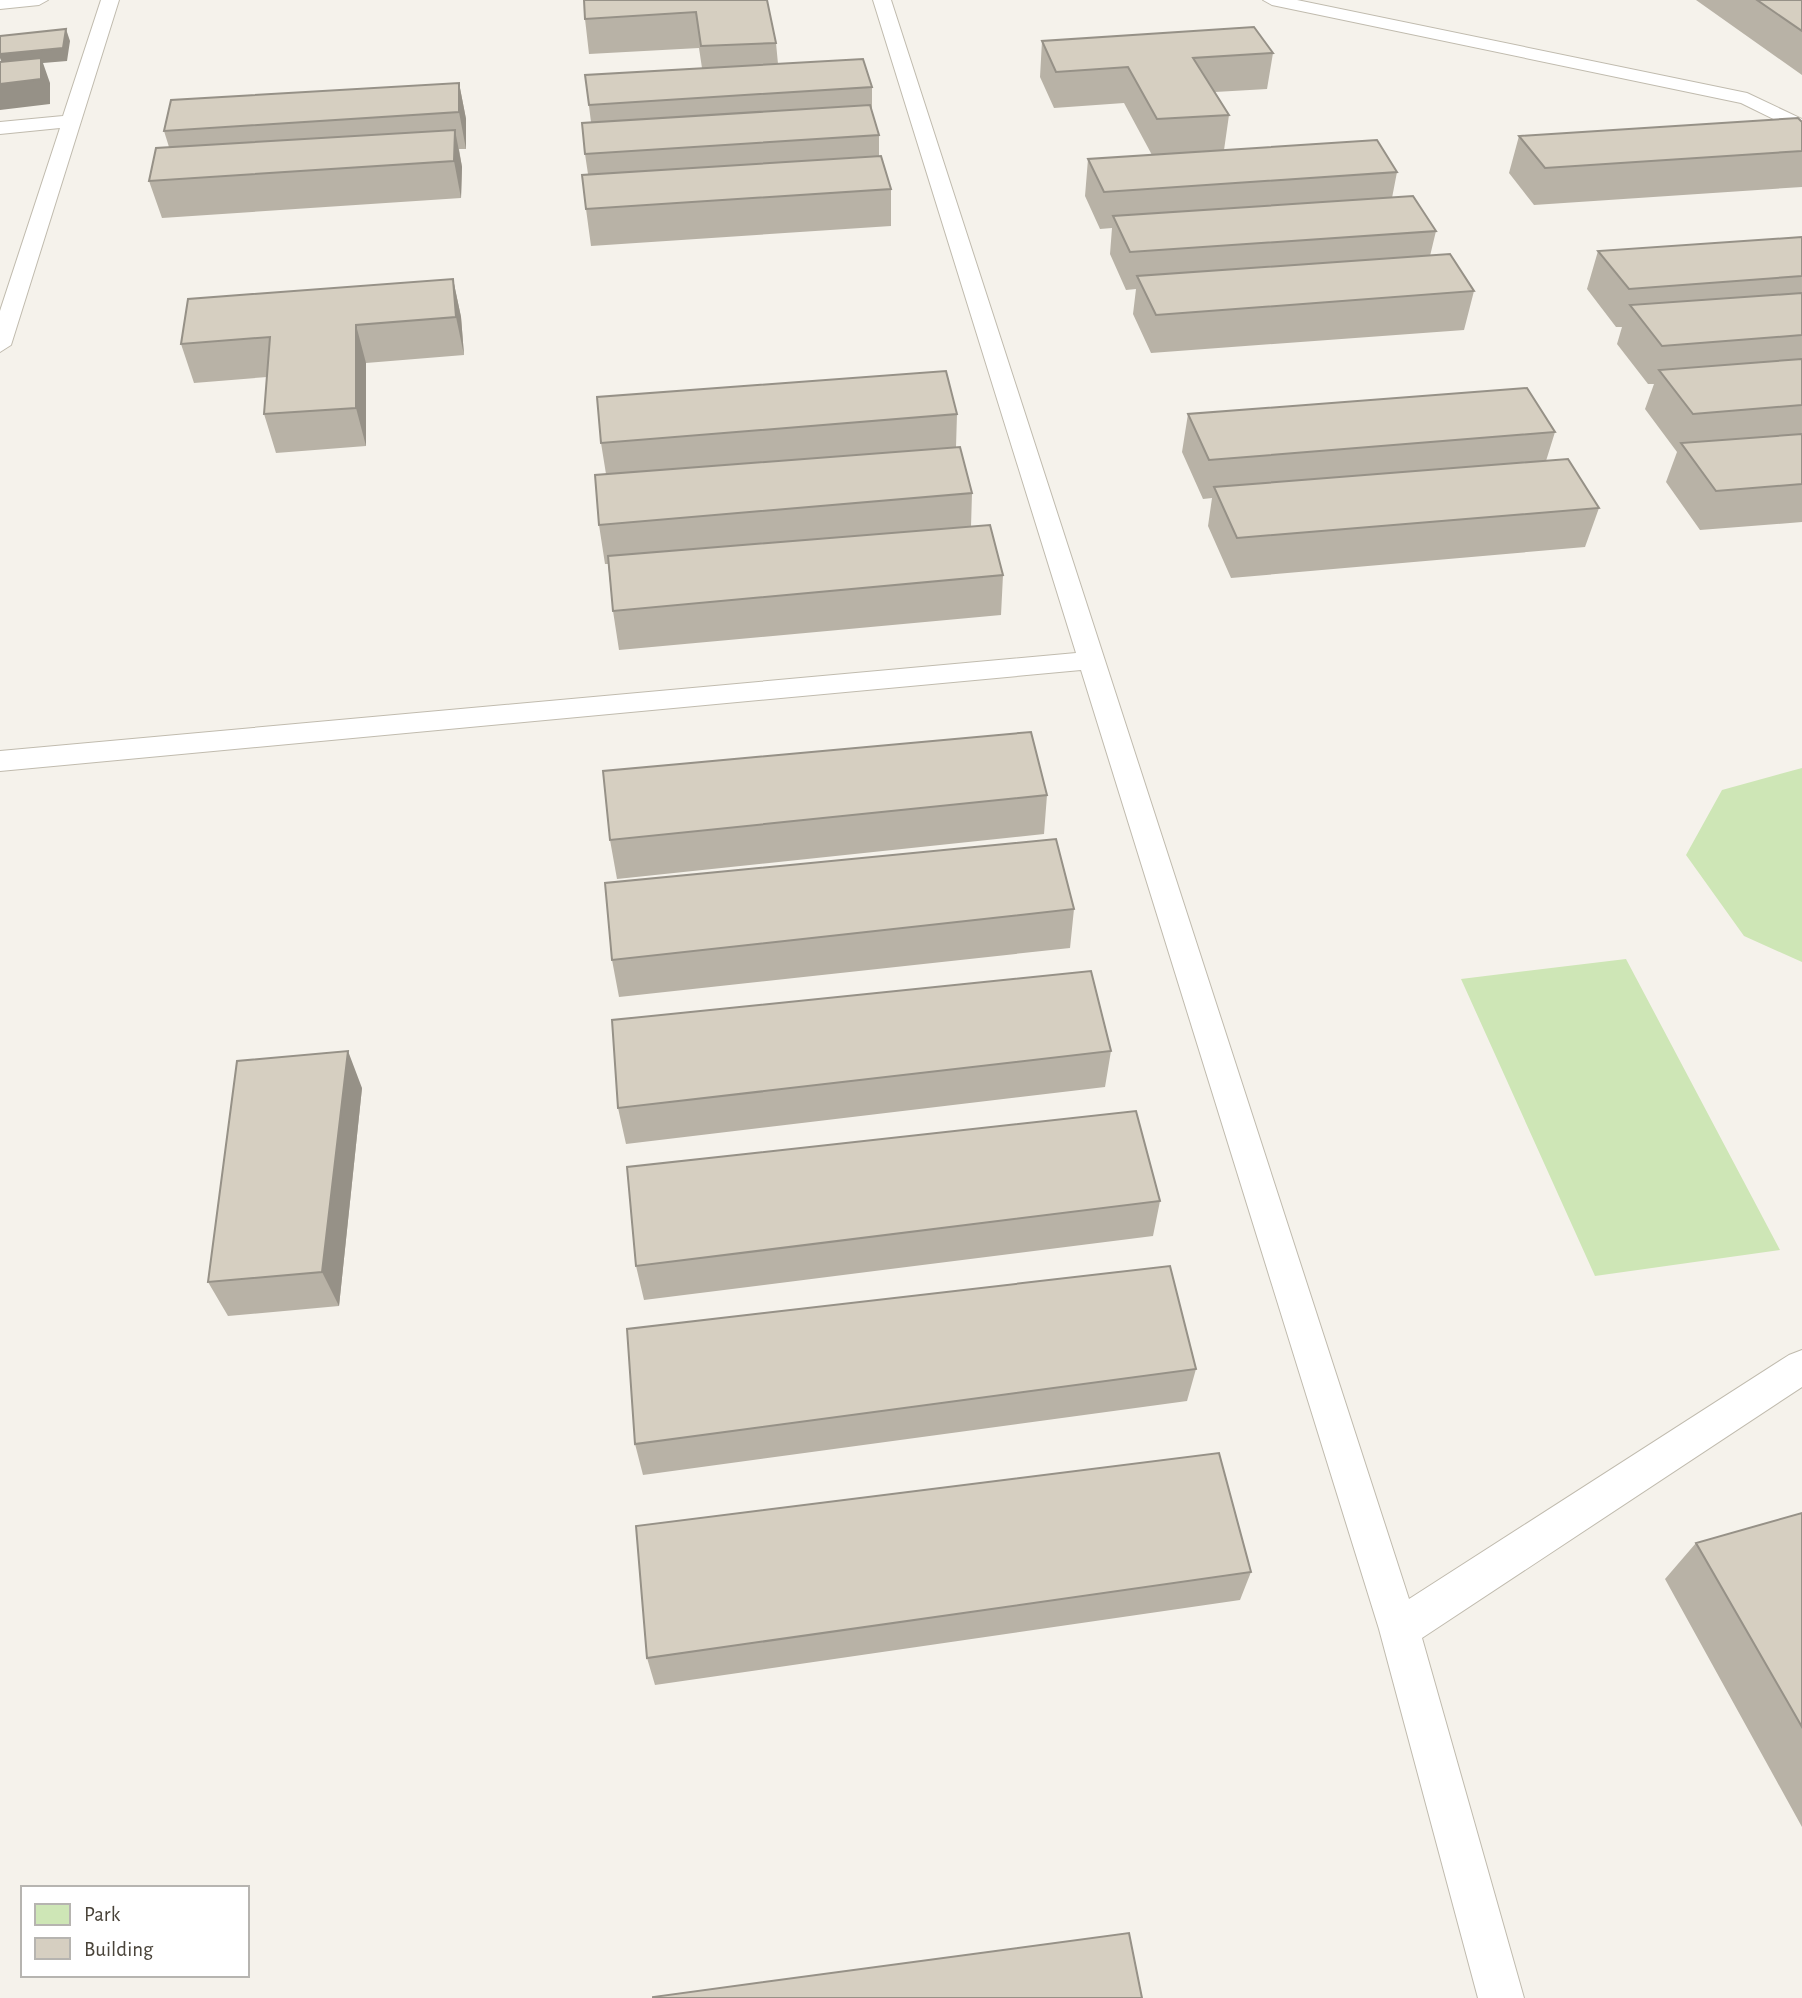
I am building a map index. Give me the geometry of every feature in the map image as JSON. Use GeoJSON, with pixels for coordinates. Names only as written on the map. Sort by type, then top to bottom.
{"type":"FeatureCollection","features":[{"type":"Feature","properties":{"kind":"lane"},"geometry":{"type":"LineString","coordinates":[[0,4],[39,0]]}},
{"type":"Feature","properties":{"kind":"lane"},"geometry":{"type":"LineString","coordinates":[[0,345],[110,0]]}},
{"type":"Feature","properties":{"kind":"lane"},"geometry":{"type":"LineString","coordinates":[[882,0],[1399,1629],[1501,1998]]}},
{"type":"Feature","properties":{"kind":"lane"},"geometry":{"type":"LineString","coordinates":[[1272,0],[1747,99],[1802,127]]}},
{"type":"Feature","properties":{"kind":"lane"},"geometry":{"type":"LineString","coordinates":[[0,128],[71,121]]}},
{"type":"Feature","properties":{"kind":"lane"},"geometry":{"type":"LineString","coordinates":[[0,761],[1091,660]]}},
{"type":"Feature","properties":{"kind":"lane"},"geometry":{"type":"LineString","coordinates":[[1399,1629],[1802,1367]]}},
{"type":"Feature","properties":{"kind":"green space"},"geometry":{"type":"Polygon","coordinates":[[[1802,768],[1802,962],[1744,936],[1686,855],[1722,790],[1802,768]]]}},
{"type":"Feature","properties":{"kind":"green space"},"geometry":{"type":"Polygon","coordinates":[[[1626,959],[1780,1250],[1595,1276],[1461,979],[1626,959]]]}},
{"type":"Feature","properties":{"kind":"building"},"geometry":{"type":"Polygon","coordinates":[[[584,0],[767,0],[776,43],[701,46],[696,12],[585,19],[584,0]]]}},
{"type":"Feature","properties":{"kind":"building"},"geometry":{"type":"Polygon","coordinates":[[[1757,0],[1802,0],[1802,31],[1757,0]]]}},
{"type":"Feature","properties":{"kind":"building"},"geometry":{"type":"Polygon","coordinates":[[[1254,27],[1273,53],[1193,58],[1229,115],[1157,119],[1128,67],[1056,72],[1042,41],[1254,27]]]}},
{"type":"Feature","properties":{"kind":"building"},"geometry":{"type":"Polygon","coordinates":[[[66,29],[63,48],[0,54],[0,36],[66,29]]]}},
{"type":"Feature","properties":{"kind":"building"},"geometry":{"type":"Polygon","coordinates":[[[41,58],[41,79],[0,84],[0,62],[41,58]]]}},
{"type":"Feature","properties":{"kind":"building"},"geometry":{"type":"Polygon","coordinates":[[[863,59],[872,87],[589,105],[585,75],[863,59]]]}},
{"type":"Feature","properties":{"kind":"building"},"geometry":{"type":"Polygon","coordinates":[[[459,83],[459,112],[164,131],[171,100],[459,83]]]}},
{"type":"Feature","properties":{"kind":"building"},"geometry":{"type":"Polygon","coordinates":[[[870,105],[879,135],[585,154],[582,123],[870,105]]]}},
{"type":"Feature","properties":{"kind":"building"},"geometry":{"type":"Polygon","coordinates":[[[1798,118],[1802,122],[1802,151],[1545,168],[1519,136],[1798,118]]]}},
{"type":"Feature","properties":{"kind":"building"},"geometry":{"type":"Polygon","coordinates":[[[455,130],[454,161],[149,181],[156,148],[455,130]]]}},
{"type":"Feature","properties":{"kind":"building"},"geometry":{"type":"Polygon","coordinates":[[[1377,140],[1397,172],[1104,192],[1088,159],[1377,140]]]}},
{"type":"Feature","properties":{"kind":"building"},"geometry":{"type":"Polygon","coordinates":[[[881,156],[891,189],[586,209],[582,175],[881,156]]]}},
{"type":"Feature","properties":{"kind":"building"},"geometry":{"type":"Polygon","coordinates":[[[1413,196],[1436,231],[1130,252],[1113,216],[1413,196]]]}},
{"type":"Feature","properties":{"kind":"building"},"geometry":{"type":"Polygon","coordinates":[[[1802,237],[1802,276],[1629,289],[1598,251],[1802,237]]]}},
{"type":"Feature","properties":{"kind":"building"},"geometry":{"type":"Polygon","coordinates":[[[1450,254],[1474,291],[1156,315],[1137,276],[1450,254]]]}},
{"type":"Feature","properties":{"kind":"building"},"geometry":{"type":"Polygon","coordinates":[[[453,279],[456,317],[356,325],[356,408],[264,414],[270,337],[181,344],[188,299],[453,279]]]}},
{"type":"Feature","properties":{"kind":"building"},"geometry":{"type":"Polygon","coordinates":[[[1802,293],[1802,335],[1662,346],[1630,305],[1802,293]]]}},
{"type":"Feature","properties":{"kind":"building"},"geometry":{"type":"Polygon","coordinates":[[[1802,359],[1802,405],[1693,414],[1659,370],[1802,359]]]}},
{"type":"Feature","properties":{"kind":"building"},"geometry":{"type":"Polygon","coordinates":[[[946,371],[957,414],[601,443],[597,397],[946,371]]]}},
{"type":"Feature","properties":{"kind":"building"},"geometry":{"type":"Polygon","coordinates":[[[1527,388],[1555,432],[1209,460],[1188,414],[1527,388]]]}},
{"type":"Feature","properties":{"kind":"building"},"geometry":{"type":"Polygon","coordinates":[[[1802,434],[1802,484],[1716,491],[1681,443],[1802,434]]]}},
{"type":"Feature","properties":{"kind":"building"},"geometry":{"type":"Polygon","coordinates":[[[960,447],[972,493],[599,525],[595,475],[960,447]]]}},
{"type":"Feature","properties":{"kind":"building"},"geometry":{"type":"Polygon","coordinates":[[[1568,459],[1599,508],[1237,538],[1214,487],[1568,459]]]}},
{"type":"Feature","properties":{"kind":"building"},"geometry":{"type":"Polygon","coordinates":[[[990,525],[1003,575],[613,611],[608,556],[990,525]]]}},
{"type":"Feature","properties":{"kind":"building"},"geometry":{"type":"Polygon","coordinates":[[[1031,732],[1047,795],[610,840],[603,771],[1031,732]]]}},
{"type":"Feature","properties":{"kind":"building"},"geometry":{"type":"Polygon","coordinates":[[[1056,839],[1074,909],[612,960],[605,883],[1056,839]]]}},
{"type":"Feature","properties":{"kind":"building"},"geometry":{"type":"Polygon","coordinates":[[[1091,971],[1111,1051],[618,1108],[612,1020],[1091,971]]]}},
{"type":"Feature","properties":{"kind":"building"},"geometry":{"type":"Polygon","coordinates":[[[348,1051],[322,1272],[208,1282],[237,1061],[348,1051]]]}},
{"type":"Feature","properties":{"kind":"building"},"geometry":{"type":"Polygon","coordinates":[[[1136,1111],[1160,1201],[636,1266],[627,1167],[1136,1111]]]}},
{"type":"Feature","properties":{"kind":"building"},"geometry":{"type":"Polygon","coordinates":[[[1170,1266],[1196,1369],[635,1444],[627,1329],[1170,1266]]]}},
{"type":"Feature","properties":{"kind":"building"},"geometry":{"type":"Polygon","coordinates":[[[1219,1453],[1251,1572],[647,1658],[636,1526],[1219,1453]]]}},
{"type":"Feature","properties":{"kind":"building"},"geometry":{"type":"Polygon","coordinates":[[[1802,1513],[1802,1727],[1696,1543],[1802,1513]]]}},
{"type":"Feature","properties":{"kind":"building"},"geometry":{"type":"Polygon","coordinates":[[[1129,1933],[1142,1998],[653,1998],[653,1997],[1129,1933]]]}}]}
